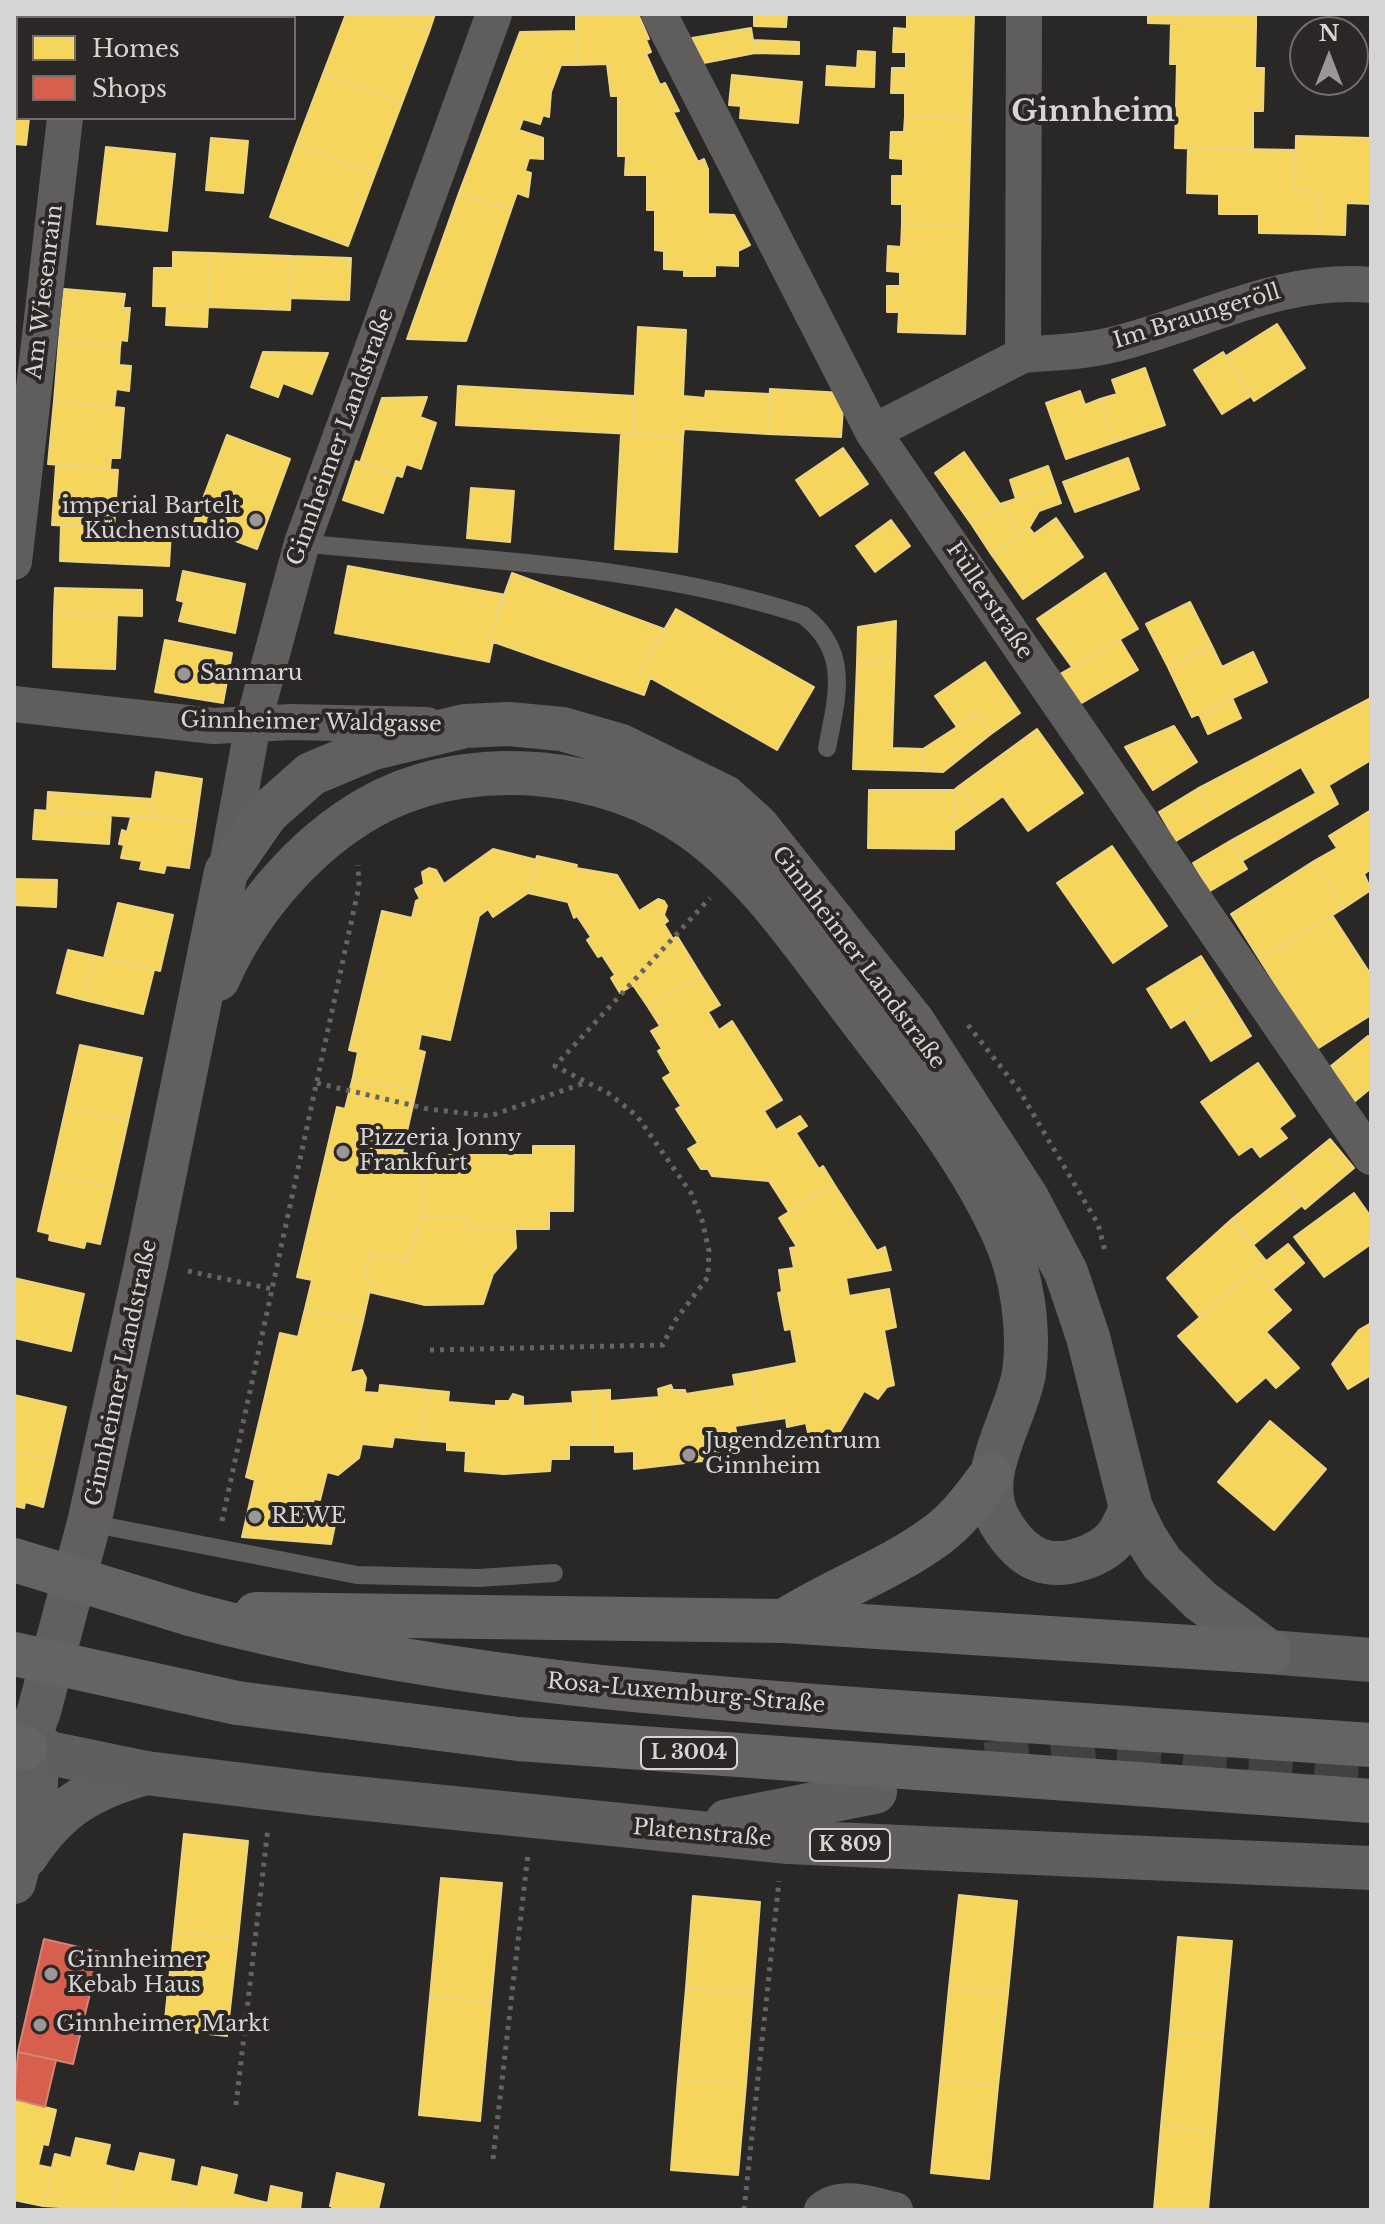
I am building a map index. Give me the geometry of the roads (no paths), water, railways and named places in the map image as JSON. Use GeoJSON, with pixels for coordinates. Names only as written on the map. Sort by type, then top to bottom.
{"type":"FeatureCollection","features":[{"type":"Feature","properties":{"kind":"highway"},"geometry":{"type":"LineString","coordinates":[[784,1621],[826,1594],[900,1560],[939,1533],[991,1475]]}},
{"type":"Feature","properties":{"kind":"highway","name":"Rosa-Luxemburg-Straße"},"geometry":{"type":"LineString","coordinates":[[14,1560],[190,1614],[289,1640],[440,1669],[626,1690],[1371,1745]]}},
{"type":"Feature","properties":{"kind":"highway"},"geometry":{"type":"LineString","coordinates":[[190,1614],[784,1621],[1269,1652]]}},
{"type":"Feature","properties":{"kind":"highway","name":"L 3004"},"geometry":{"type":"LineString","coordinates":[[14,1654],[237,1703],[518,1739],[1371,1801]]}},
{"type":"Feature","properties":{"kind":"main road","name":"Ginnheimer Landstraße"},"geometry":{"type":"LineString","coordinates":[[17,1873],[35,1802],[26,1747],[89,1523],[226,872],[267,813],[311,774],[373,748],[465,726],[509,724],[562,729],[621,746],[725,797],[757,826],[913,1022],[1027,1198],[1066,1272],[1088,1337],[1131,1508],[1162,1563],[1200,1600],[1269,1652]]}},
{"type":"Feature","properties":{"kind":"main road","name":"Ginnheimer Landstraße"},"geometry":{"type":"LineString","coordinates":[[194,1032],[242,930],[292,868],[346,824],[384,800],[443,782],[517,773],[557,776],[628,794],[670,813],[743,870],[827,976],[915,1088],[969,1168],[1006,1238],[1020,1287],[1025,1325],[1024,1369],[1017,1404],[991,1475]]}},
{"type":"Feature","properties":{"kind":"main road"},"geometry":{"type":"LineString","coordinates":[[991,1475],[991,1491],[999,1521],[1014,1542],[1039,1560],[1059,1562],[1088,1557],[1117,1536],[1131,1508]]}},
{"type":"Feature","properties":{"kind":"main road"},"geometry":{"type":"LineString","coordinates":[[1269,1652],[1371,1660]]}},
{"type":"Feature","properties":{"kind":"main road","name":"Platenstraße"},"geometry":{"type":"LineString","coordinates":[[26,1747],[146,1773],[662,1831],[788,1842],[1371,1868]]}},
{"type":"Feature","properties":{"kind":"main road"},"geometry":{"type":"LineString","coordinates":[[17,1873],[46,1828],[83,1796],[146,1773]]}},
{"type":"Feature","properties":{"kind":"main road","name":"K 809"},"geometry":{"type":"LineString","coordinates":[[662,1831],[818,1806],[875,1792]]}},
{"type":"Feature","properties":{"kind":"street","name":"Ginnheimer Landstraße"},"geometry":{"type":"LineString","coordinates":[[226,872],[253,724],[302,543],[494,14]]}},
{"type":"Feature","properties":{"kind":"street","name":"Füllerstraße"},"geometry":{"type":"LineString","coordinates":[[659,14],[873,432],[1371,1157]]}},
{"type":"Feature","properties":{"kind":"street"},"geometry":{"type":"LineString","coordinates":[[1023,355],[1024,14]]}},
{"type":"Feature","properties":{"kind":"street","name":"Am Wiesenrain"},"geometry":{"type":"LineString","coordinates":[[14,562],[65,120]]}},
{"type":"Feature","properties":{"kind":"street","name":"Im Braungeröll"},"geometry":{"type":"LineString","coordinates":[[873,432],[1023,355],[1113,345],[1283,289],[1343,282],[1371,285]]}},
{"type":"Feature","properties":{"kind":"street","name":"Ginnheimer Waldgasse"},"geometry":{"type":"LineString","coordinates":[[14,704],[214,726],[465,726]]}},
{"type":"Feature","properties":{"kind":"street"},"geometry":{"type":"LineString","coordinates":[[822,2210],[830,2203],[857,2201],[895,2210]]}},
{"type":"Feature","properties":{"kind":"lane"},"geometry":{"type":"LineString","coordinates":[[302,543],[541,564],[662,580],[803,615],[822,629],[838,662],[827,748]]}},
{"type":"Feature","properties":{"kind":"lane"},"geometry":{"type":"LineString","coordinates":[[89,1523],[357,1575],[479,1578],[554,1573]]}},
{"type":"Feature","properties":{"kind":"tunnel"},"geometry":{"type":"LineString","coordinates":[[986,1764],[1102,1751],[1371,1769]]}},
{"type":"Feature","properties":{"kind":"place","name":"imperial Bartelt Küchenstudio"},"geometry":{"type":"Point","coordinates":[256,520]}},
{"type":"Feature","properties":{"kind":"place","name":"Sanmaru"},"geometry":{"type":"Point","coordinates":[184,674]}},
{"type":"Feature","properties":{"kind":"place","name":"Pizzeria Jonny Frankfurt"},"geometry":{"type":"Point","coordinates":[343,1152]}},
{"type":"Feature","properties":{"kind":"place","name":"Jugendzentrum Ginnheim"},"geometry":{"type":"Point","coordinates":[689,1455]}},
{"type":"Feature","properties":{"kind":"place","name":"REWE"},"geometry":{"type":"Point","coordinates":[255,1517]}},
{"type":"Feature","properties":{"kind":"place","name":"Ginnheimer Kebab Haus"},"geometry":{"type":"Point","coordinates":[51,1974]}},
{"type":"Feature","properties":{"kind":"place","name":"Ginnheimer Markt"},"geometry":{"type":"Point","coordinates":[40,2025]}},
{"type":"Feature","properties":{"kind":"district","name":"Ginnheim"},"geometry":{"type":"Point","coordinates":[1093,113]}}]}
